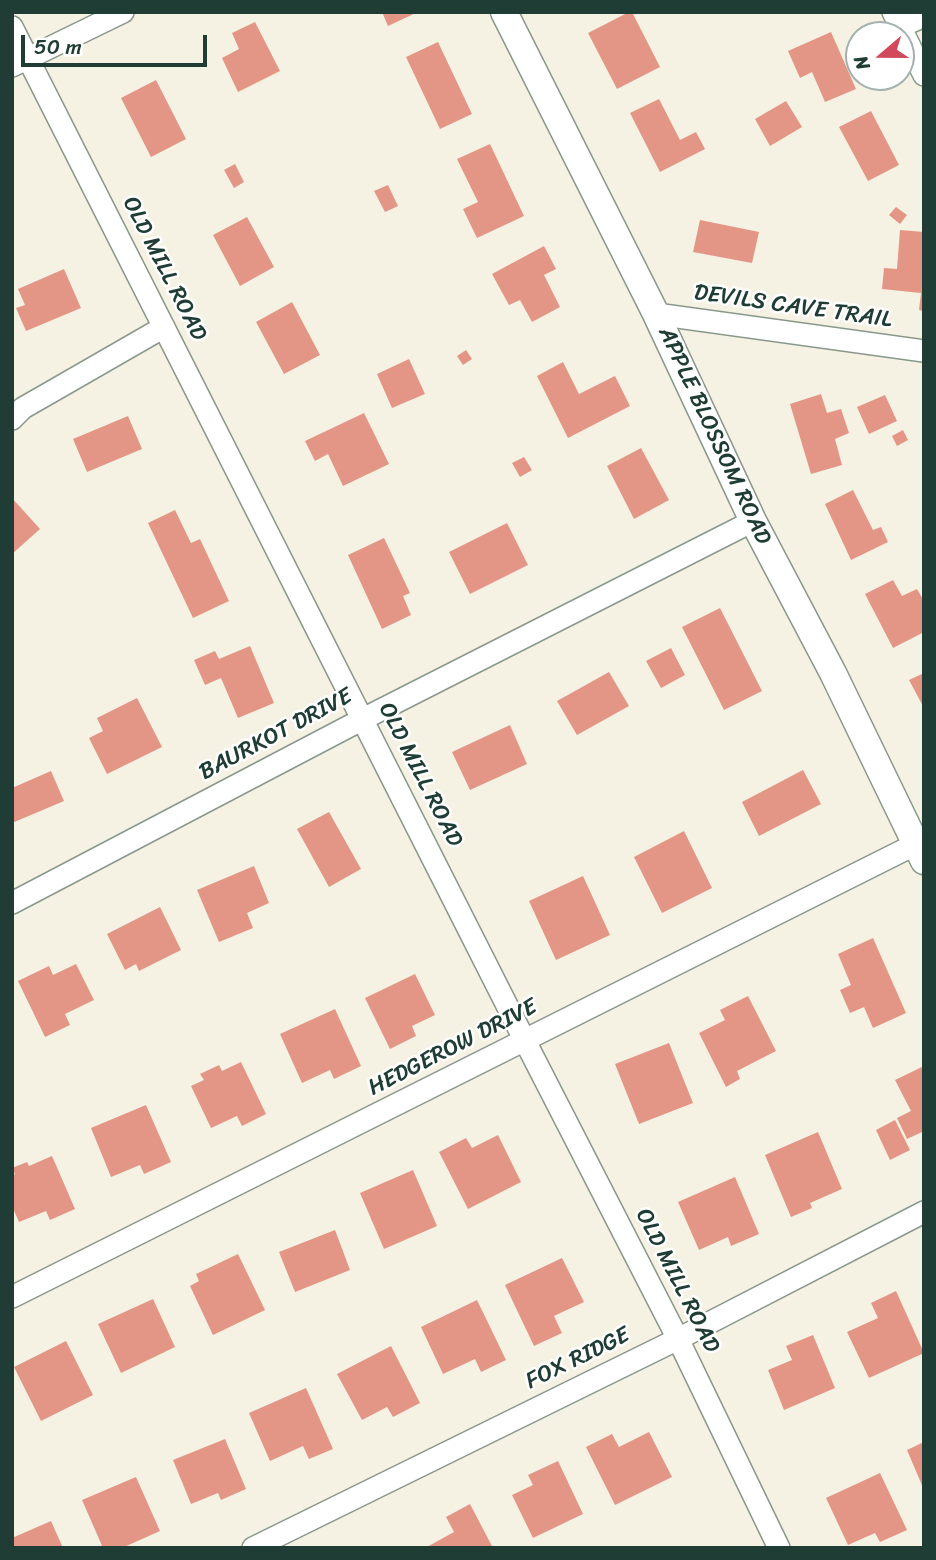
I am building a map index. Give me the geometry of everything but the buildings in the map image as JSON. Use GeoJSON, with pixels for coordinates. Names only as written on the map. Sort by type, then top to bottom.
{"type":"FeatureCollection","features":[{"type":"Feature","properties":{"kind":"street"},"geometry":{"type":"LineString","coordinates":[[20,62],[122,12]]}},
{"type":"Feature","properties":{"kind":"street","name":"APPLE BLOSSOM ROAD"},"geometry":{"type":"LineString","coordinates":[[504,12],[656,314],[752,522],[833,673],[920,852]]}},
{"type":"Feature","properties":{"kind":"street"},"geometry":{"type":"LineString","coordinates":[[924,16],[897,20],[924,75]]}},
{"type":"Feature","properties":{"kind":"street","name":"OLD MILL ROAD"},"geometry":{"type":"LineString","coordinates":[[12,27],[20,62],[164,327],[524,1041],[678,1339],[779,1548]]}},
{"type":"Feature","properties":{"kind":"street","name":"DEVILS CAVE TRAIL"},"geometry":{"type":"LineString","coordinates":[[656,314],[924,351]]}},
{"type":"Feature","properties":{"kind":"street"},"geometry":{"type":"LineString","coordinates":[[12,419],[23,408],[51,391],[164,327]]}},
{"type":"Feature","properties":{"kind":"street","name":"BAURKOT DRIVE"},"geometry":{"type":"LineString","coordinates":[[12,903],[363,719],[752,522]]}},
{"type":"Feature","properties":{"kind":"street","name":"HEDGEROW DRIVE"},"geometry":{"type":"LineString","coordinates":[[12,1297],[524,1041],[920,852]]}},
{"type":"Feature","properties":{"kind":"street","name":"FOX RIDGE"},"geometry":{"type":"LineString","coordinates":[[253,1548],[678,1339],[924,1212]]}}]}
